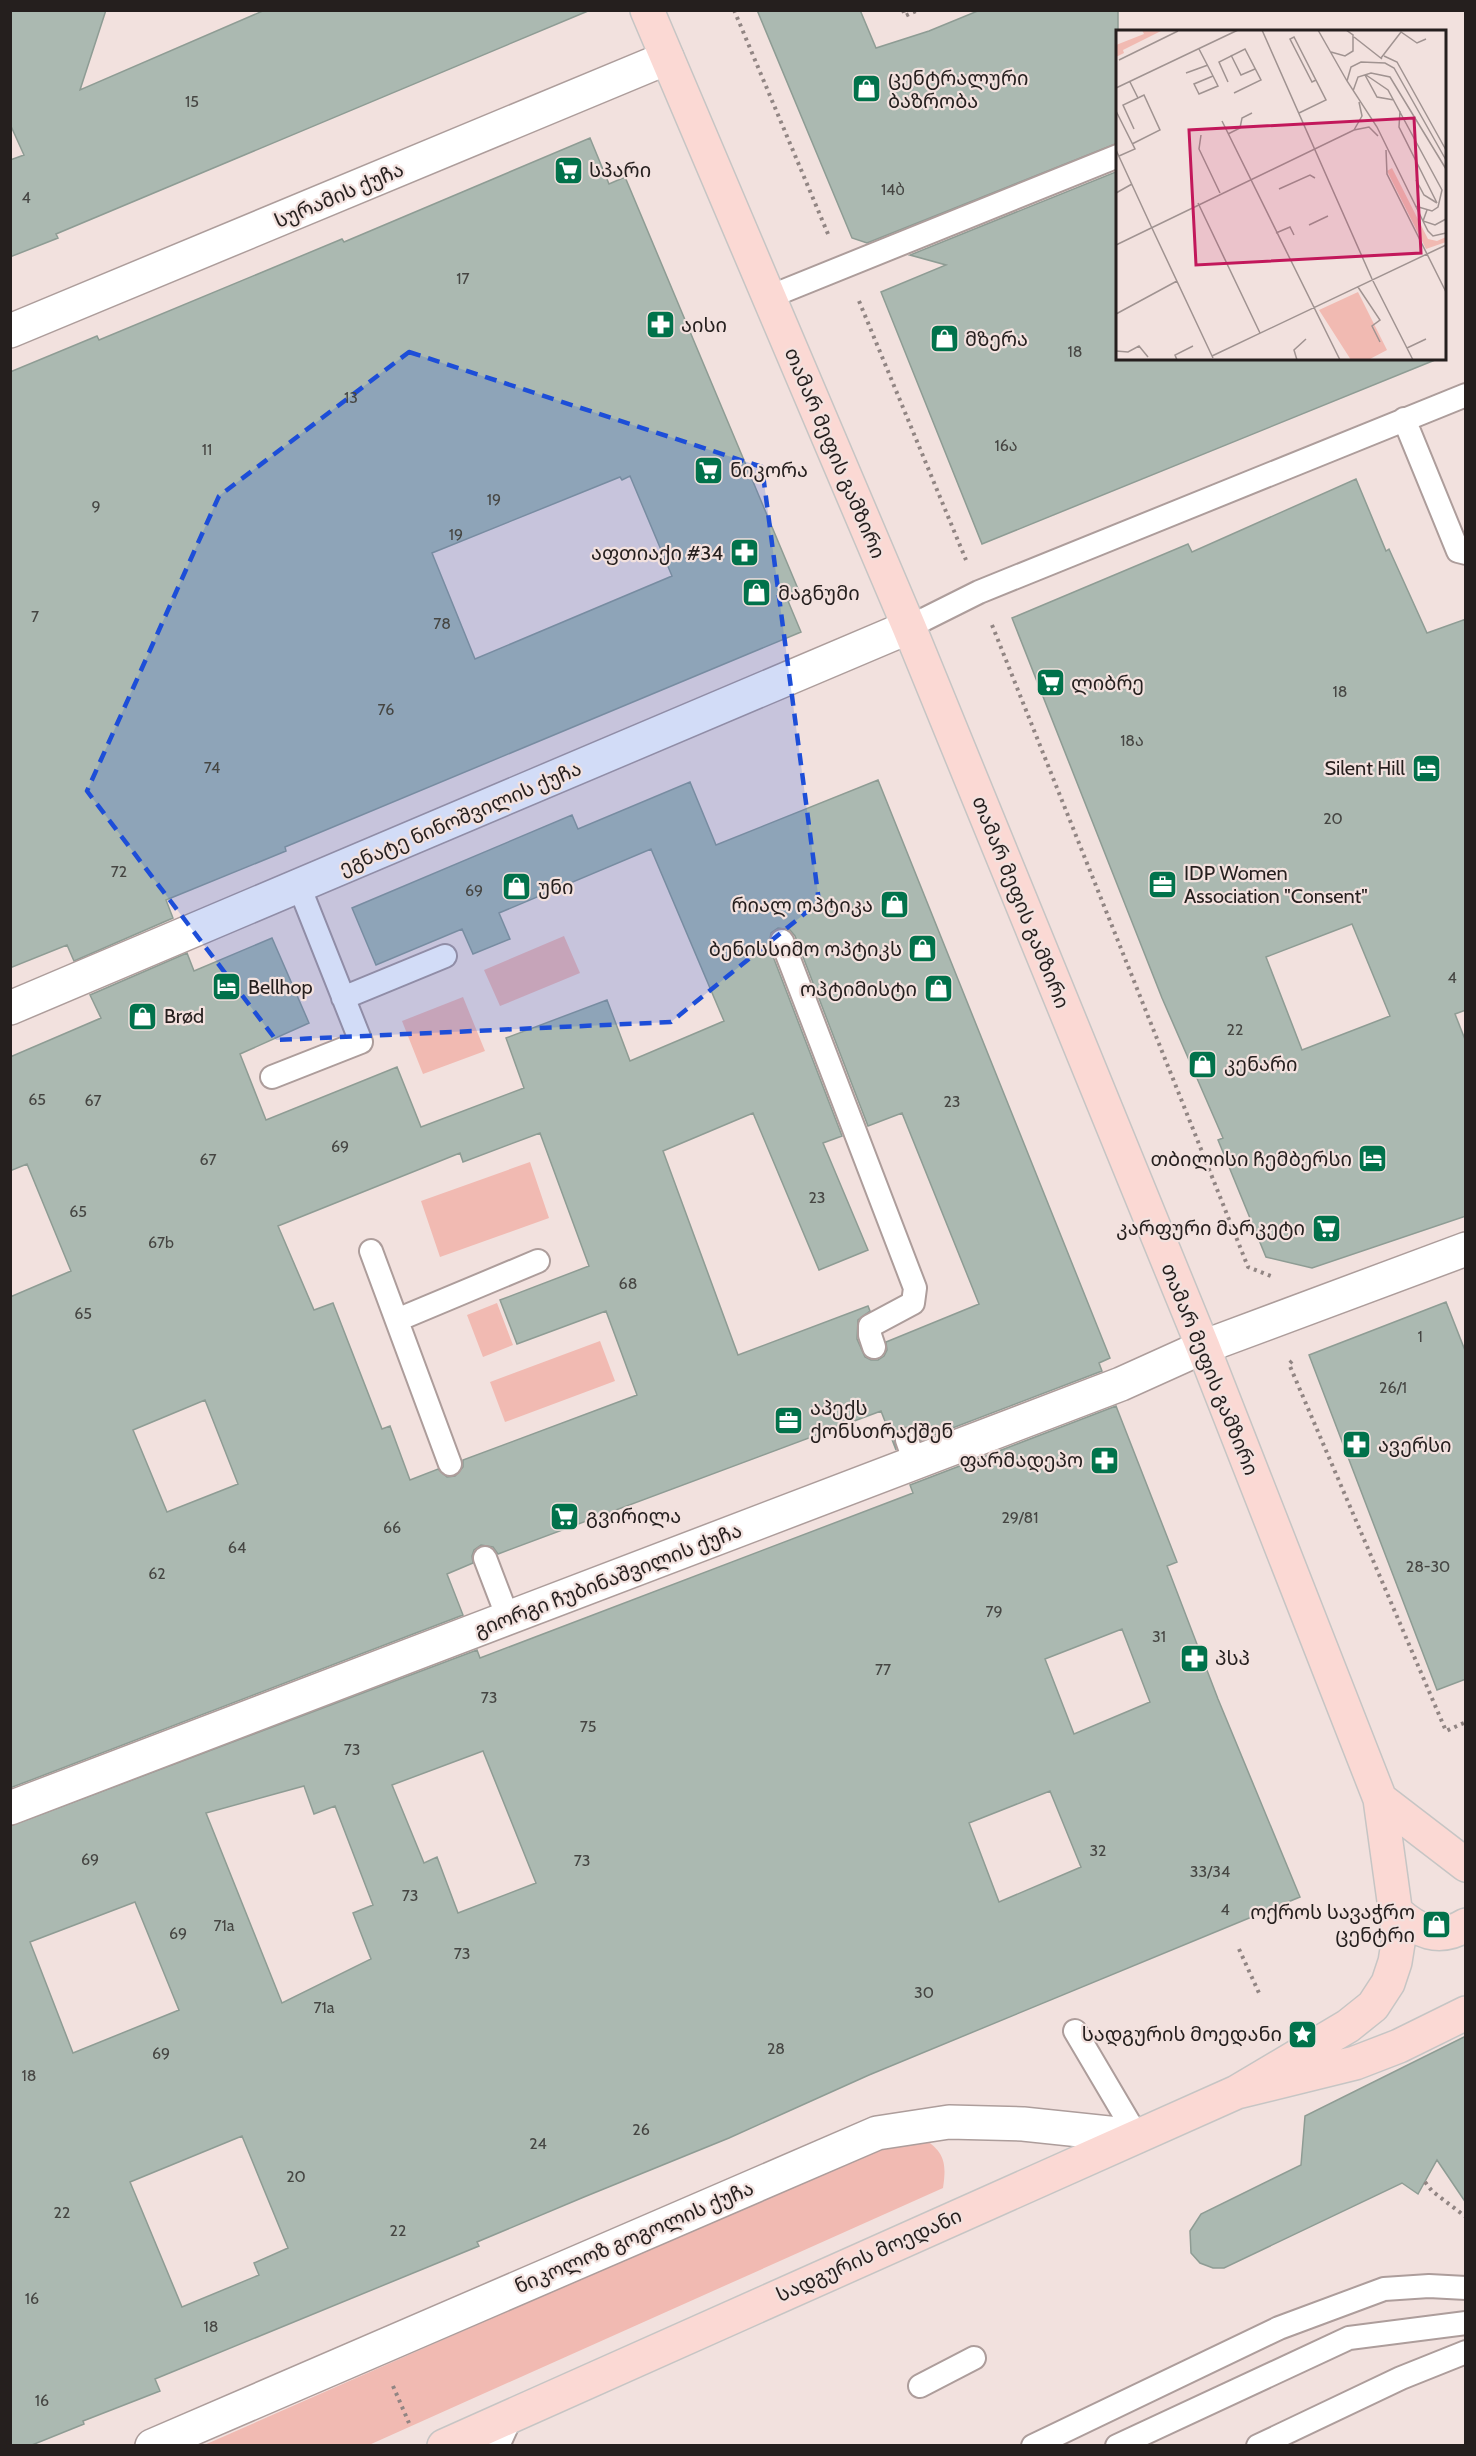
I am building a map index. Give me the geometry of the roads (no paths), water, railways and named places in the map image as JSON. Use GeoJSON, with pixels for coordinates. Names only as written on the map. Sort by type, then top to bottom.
{"type":"FeatureCollection","features":[{"type":"Feature","properties":{"kind":"main road","name":"თამარ მეფის გამზირი"},"geometry":{"type":"LineString","coordinates":[[647,10],[909,627],[1203,1347],[1380,1799],[1399,1936],[1395,1962],[1388,1983],[1373,2006],[1348,2026],[1237,2092]]}},
{"type":"Feature","properties":{"kind":"main road"},"geometry":{"type":"LineString","coordinates":[[1380,1799],[1466,1865]]}},
{"type":"Feature","properties":{"kind":"main road"},"geometry":{"type":"LineString","coordinates":[[1396,1912],[1424,1932],[1438,1934],[1457,1931],[1466,1925]]}},
{"type":"Feature","properties":{"kind":"main road","name":"სადგურის მოედანი"},"geometry":{"type":"LineString","coordinates":[[444,2445],[1237,2092],[1355,2062],[1399,2046],[1466,2013]]}},
{"type":"Feature","properties":{"kind":"street","name":"სურამის ქუჩა"},"geometry":{"type":"LineString","coordinates":[[10,331],[667,58]]}},
{"type":"Feature","properties":{"kind":"street","name":"ეგნატე ნინოშვილის ქუჩა"},"geometry":{"type":"LineString","coordinates":[[10,1008],[909,627]]}},
{"type":"Feature","properties":{"kind":"street","name":"გიორგი ჩუბინაშვილის ქუჩა"},"geometry":{"type":"LineString","coordinates":[[10,1808],[508,1618],[911,1451],[1121,1384],[1203,1347],[1466,1248]]}},
{"type":"Feature","properties":{"kind":"street","name":"ნიკოლოზ გოგოლის ქუჩა"},"geometry":{"type":"LineString","coordinates":[[152,2445],[877,2133],[949,2122],[1023,2124],[1137,2136]]}},
{"type":"Feature","properties":{"kind":"lane"},"geometry":{"type":"LineString","coordinates":[[769,297],[1116,157]]}},
{"type":"Feature","properties":{"kind":"lane"},"geometry":{"type":"LineString","coordinates":[[909,627],[979,592],[1466,395]]}},
{"type":"Feature","properties":{"kind":"lane"},"geometry":{"type":"LineString","coordinates":[[1404,419],[1458,551],[1466,553]]}},
{"type":"Feature","properties":{"kind":"lane"},"geometry":{"type":"LineString","coordinates":[[272,1077],[361,1042],[299,886]]}},
{"type":"Feature","properties":{"kind":"lane"},"geometry":{"type":"LineString","coordinates":[[782,942],[915,1288],[916,1296],[913,1303],[870,1326],[874,1347]]}},
{"type":"Feature","properties":{"kind":"lane"},"geometry":{"type":"LineString","coordinates":[[343,998],[445,956]]}},
{"type":"Feature","properties":{"kind":"lane"},"geometry":{"type":"LineString","coordinates":[[371,1251],[450,1464]]}},
{"type":"Feature","properties":{"kind":"lane"},"geometry":{"type":"LineString","coordinates":[[397,1320],[538,1262]]}},
{"type":"Feature","properties":{"kind":"lane"},"geometry":{"type":"LineString","coordinates":[[485,1558],[508,1618]]}},
{"type":"Feature","properties":{"kind":"lane"},"geometry":{"type":"LineString","coordinates":[[1075,2031],[1137,2136]]}},
{"type":"Feature","properties":{"kind":"lane"},"geometry":{"type":"LineString","coordinates":[[1033,2445],[1279,2328],[1384,2289],[1429,2286],[1466,2288]]}},
{"type":"Feature","properties":{"kind":"lane"},"geometry":{"type":"LineString","coordinates":[[1117,2445],[1349,2338],[1466,2323]]}},
{"type":"Feature","properties":{"kind":"lane"},"geometry":{"type":"LineString","coordinates":[[1258,2445],[1401,2378],[1466,2352]]}},
{"type":"Feature","properties":{"kind":"lane"},"geometry":{"type":"LineString","coordinates":[[920,2386],[974,2358]]}},
{"type":"Feature","properties":{"kind":"lane"},"geometry":{"type":"LineString","coordinates":[[498,2445],[512,2415]]}},
{"type":"Feature","properties":{"kind":"place","name":"ცენტრალური ბაზრობა"},"geometry":{"type":"Point","coordinates":[867,89]}},
{"type":"Feature","properties":{"kind":"place","name":"სპარი"},"geometry":{"type":"Point","coordinates":[568,170]}},
{"type":"Feature","properties":{"kind":"place","name":"აისი"},"geometry":{"type":"Point","coordinates":[660,325]}},
{"type":"Feature","properties":{"kind":"place","name":"მზერა"},"geometry":{"type":"Point","coordinates":[944,339]}},
{"type":"Feature","properties":{"kind":"place","name":"ნიკორა"},"geometry":{"type":"Point","coordinates":[709,470]}},
{"type":"Feature","properties":{"kind":"place","name":"აფთიაქი #34"},"geometry":{"type":"Point","coordinates":[744,553]}},
{"type":"Feature","properties":{"kind":"place","name":"მაგნუმი"},"geometry":{"type":"Point","coordinates":[757,593]}},
{"type":"Feature","properties":{"kind":"place","name":"ლიბრე"},"geometry":{"type":"Point","coordinates":[1050,683]}},
{"type":"Feature","properties":{"kind":"place","name":"Silent Hill"},"geometry":{"type":"Point","coordinates":[1426,768]}},
{"type":"Feature","properties":{"kind":"place","name":"IDP Women Association \"Consent\""},"geometry":{"type":"Point","coordinates":[1163,884]}},
{"type":"Feature","properties":{"kind":"place","name":"უნი"},"geometry":{"type":"Point","coordinates":[517,887]}},
{"type":"Feature","properties":{"kind":"place","name":"რიალ ოპტიკა"},"geometry":{"type":"Point","coordinates":[894,905]}},
{"type":"Feature","properties":{"kind":"place","name":"ბენისსიმო ოპტიკს"},"geometry":{"type":"Point","coordinates":[923,949]}},
{"type":"Feature","properties":{"kind":"place","name":"Bellhop"},"geometry":{"type":"Point","coordinates":[227,987]}},
{"type":"Feature","properties":{"kind":"place","name":"ოპტიმისტი"},"geometry":{"type":"Point","coordinates":[938,989]}},
{"type":"Feature","properties":{"kind":"place","name":"Brød"},"geometry":{"type":"Point","coordinates":[143,1016]}},
{"type":"Feature","properties":{"kind":"place","name":"კენარი"},"geometry":{"type":"Point","coordinates":[1203,1064]}},
{"type":"Feature","properties":{"kind":"place","name":"თბილისი ჩემბერსი"},"geometry":{"type":"Point","coordinates":[1373,1159]}},
{"type":"Feature","properties":{"kind":"place","name":"კარფური მარკეტი"},"geometry":{"type":"Point","coordinates":[1326,1228]}},
{"type":"Feature","properties":{"kind":"place","name":"აპექს ქონსთრაქშენ"},"geometry":{"type":"Point","coordinates":[789,1420]}},
{"type":"Feature","properties":{"kind":"place","name":"ავერსი"},"geometry":{"type":"Point","coordinates":[1357,1445]}},
{"type":"Feature","properties":{"kind":"place","name":"ფარმადეპო"},"geometry":{"type":"Point","coordinates":[1104,1460]}},
{"type":"Feature","properties":{"kind":"place","name":"გვირილა"},"geometry":{"type":"Point","coordinates":[565,1516]}},
{"type":"Feature","properties":{"kind":"place","name":"პსპ"},"geometry":{"type":"Point","coordinates":[1194,1658]}},
{"type":"Feature","properties":{"kind":"place","name":"ოქროს სავაჭრო ცენტრი"},"geometry":{"type":"Point","coordinates":[1436,1924]}},
{"type":"Feature","properties":{"kind":"place","name":"სადგურის მოედანი"},"geometry":{"type":"Point","coordinates":[1303,2034]}}]}
